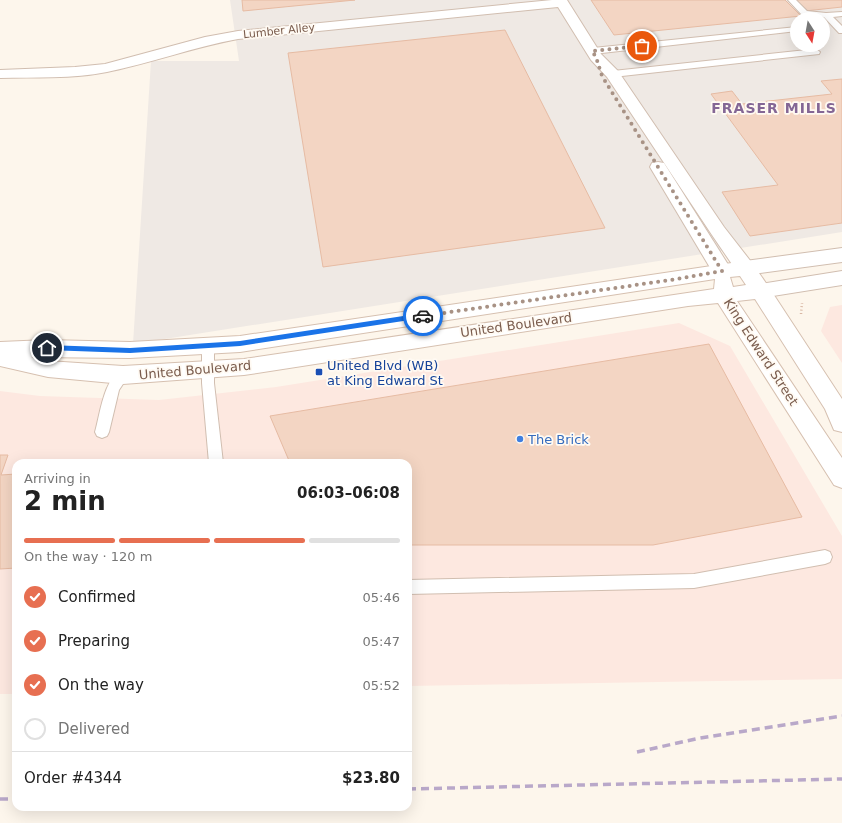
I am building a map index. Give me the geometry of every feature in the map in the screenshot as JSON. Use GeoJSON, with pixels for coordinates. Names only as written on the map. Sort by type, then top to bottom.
{"type":"FeatureCollection","features":[{"type":"Feature","properties":{"kind":"street","name":"King Edward Street"},"geometry":{"type":"LineString","coordinates":[[561,2],[594,54],[602,76],[722,271],[724,296],[842,478]]}},
{"type":"Feature","properties":{"kind":"street","name":"Lumber Alley"},"geometry":{"type":"LineString","coordinates":[[0,74],[75,71],[106,68],[205,40],[238,35],[561,2]]}},
{"type":"Feature","properties":{"kind":"street","name":"King Edward Street"},"geometry":{"type":"LineString","coordinates":[[594,54],[614,74],[718,231],[761,291],[834,405],[842,422]]}},
{"type":"Feature","properties":{"kind":"street","name":"United Boulevard"},"geometry":{"type":"LineString","coordinates":[[0,350],[47,348],[130,350],[240,344],[722,271],[842,255]]}},
{"type":"Feature","properties":{"kind":"street","name":"United Boulevard"},"geometry":{"type":"LineString","coordinates":[[0,358],[48,369],[123,375],[244,367],[688,299],[761,291],[842,278]]}},
{"type":"Feature","properties":{"kind":"lane"},"geometry":{"type":"LineString","coordinates":[[792,0],[804,12]]}},
{"type":"Feature","properties":{"kind":"lane"},"geometry":{"type":"LineString","coordinates":[[830,16],[842,14]]}},
{"type":"Feature","properties":{"kind":"lane"},"geometry":{"type":"LineString","coordinates":[[830,20],[842,31]]}},
{"type":"Feature","properties":{"kind":"lane"},"geometry":{"type":"LineString","coordinates":[[594,54],[790,30]]}},
{"type":"Feature","properties":{"kind":"lane"},"geometry":{"type":"LineString","coordinates":[[614,74],[816,52]]}},
{"type":"Feature","properties":{"kind":"lane"},"geometry":{"type":"LineString","coordinates":[[208,346],[207,369],[216,459]]}},
{"type":"Feature","properties":{"kind":"lane"},"geometry":{"type":"LineString","coordinates":[[102,432],[114,388],[123,375]]}},
{"type":"Feature","properties":{"kind":"lane"},"geometry":{"type":"LineString","coordinates":[[412,587],[694,581],[825,557]]}},
{"type":"Feature","properties":{"kind":"shaded area"},"geometry":{"type":"Polygon","coordinates":[[[230,0],[842,0],[842,232],[133,344],[151,61],[239,61],[230,0]]]}},
{"type":"Feature","properties":{"kind":"shaded area"},"geometry":{"type":"Polygon","coordinates":[[[842,305],[842,363],[821,331],[830,307],[842,305]]]}},
{"type":"Feature","properties":{"kind":"shaded area"},"geometry":{"type":"Polygon","coordinates":[[[679,323],[730,346],[842,536],[842,679],[412,686],[412,459],[12,459],[12,694],[0,694],[0,391],[40,396],[159,400],[276,387],[679,323]]]}},
{"type":"Feature","properties":{"kind":"building"},"geometry":{"type":"Polygon","coordinates":[[[242,0],[355,0],[243,11],[242,0]]]}},
{"type":"Feature","properties":{"kind":"building"},"geometry":{"type":"Polygon","coordinates":[[[591,0],[785,0],[797,12],[790,12],[790,17],[614,35],[591,0]]]}},
{"type":"Feature","properties":{"kind":"building"},"geometry":{"type":"Polygon","coordinates":[[[794,0],[842,0],[842,7],[805,11],[794,0]]]}},
{"type":"Feature","properties":{"kind":"building"},"geometry":{"type":"Polygon","coordinates":[[[505,30],[605,228],[323,267],[288,53],[505,30]]]}},
{"type":"Feature","properties":{"kind":"building"},"geometry":{"type":"Polygon","coordinates":[[[842,79],[842,223],[750,236],[722,192],[778,185],[711,94],[732,91],[742,104],[832,94],[821,81],[842,79]]]}},
{"type":"Feature","properties":{"kind":"building","name":"The Brick"},"geometry":{"type":"Polygon","coordinates":[[[709,344],[802,517],[653,545],[412,545],[412,459],[288,459],[270,416],[709,344]]]}},
{"type":"Feature","properties":{"kind":"building"},"geometry":{"type":"Polygon","coordinates":[[[0,455],[8,455],[1,475],[12,474],[12,568],[0,569],[0,455]]]}},
{"type":"Feature","properties":{"kind":"railway"},"geometry":{"type":"LineString","coordinates":[[637,752],[700,738],[842,716]]}},
{"type":"Feature","properties":{"kind":"railway"},"geometry":{"type":"LineString","coordinates":[[412,789],[842,779]]}},
{"type":"Feature","properties":{"kind":"railway"},"geometry":{"type":"LineString","coordinates":[[0,799],[12,799]]}},
{"type":"Feature","properties":{"kind":"way so far"},"geometry":{"type":"LineString","coordinates":[[423,316],[578,292],[677,279],[722,271],[602,76],[596,57],[592,51],[642,46]]}},
{"type":"Feature","properties":{"kind":"place","name":"United Blvd (WB) at King Edward St"},"geometry":{"type":"Point","coordinates":[319,372]}},
{"type":"Feature","properties":{"kind":"place","name":"The Brick"},"geometry":{"type":"Point","coordinates":[520,439]}},
{"type":"Feature","properties":{"kind":"district","name":"FRASER MILLS"},"geometry":{"type":"Point","coordinates":[774,108]}},
{"type":"Feature","properties":{"kind":"route"},"geometry":{"type":"LineString","coordinates":[[47,348],[130,350],[240,344],[423,316]]}}]}
